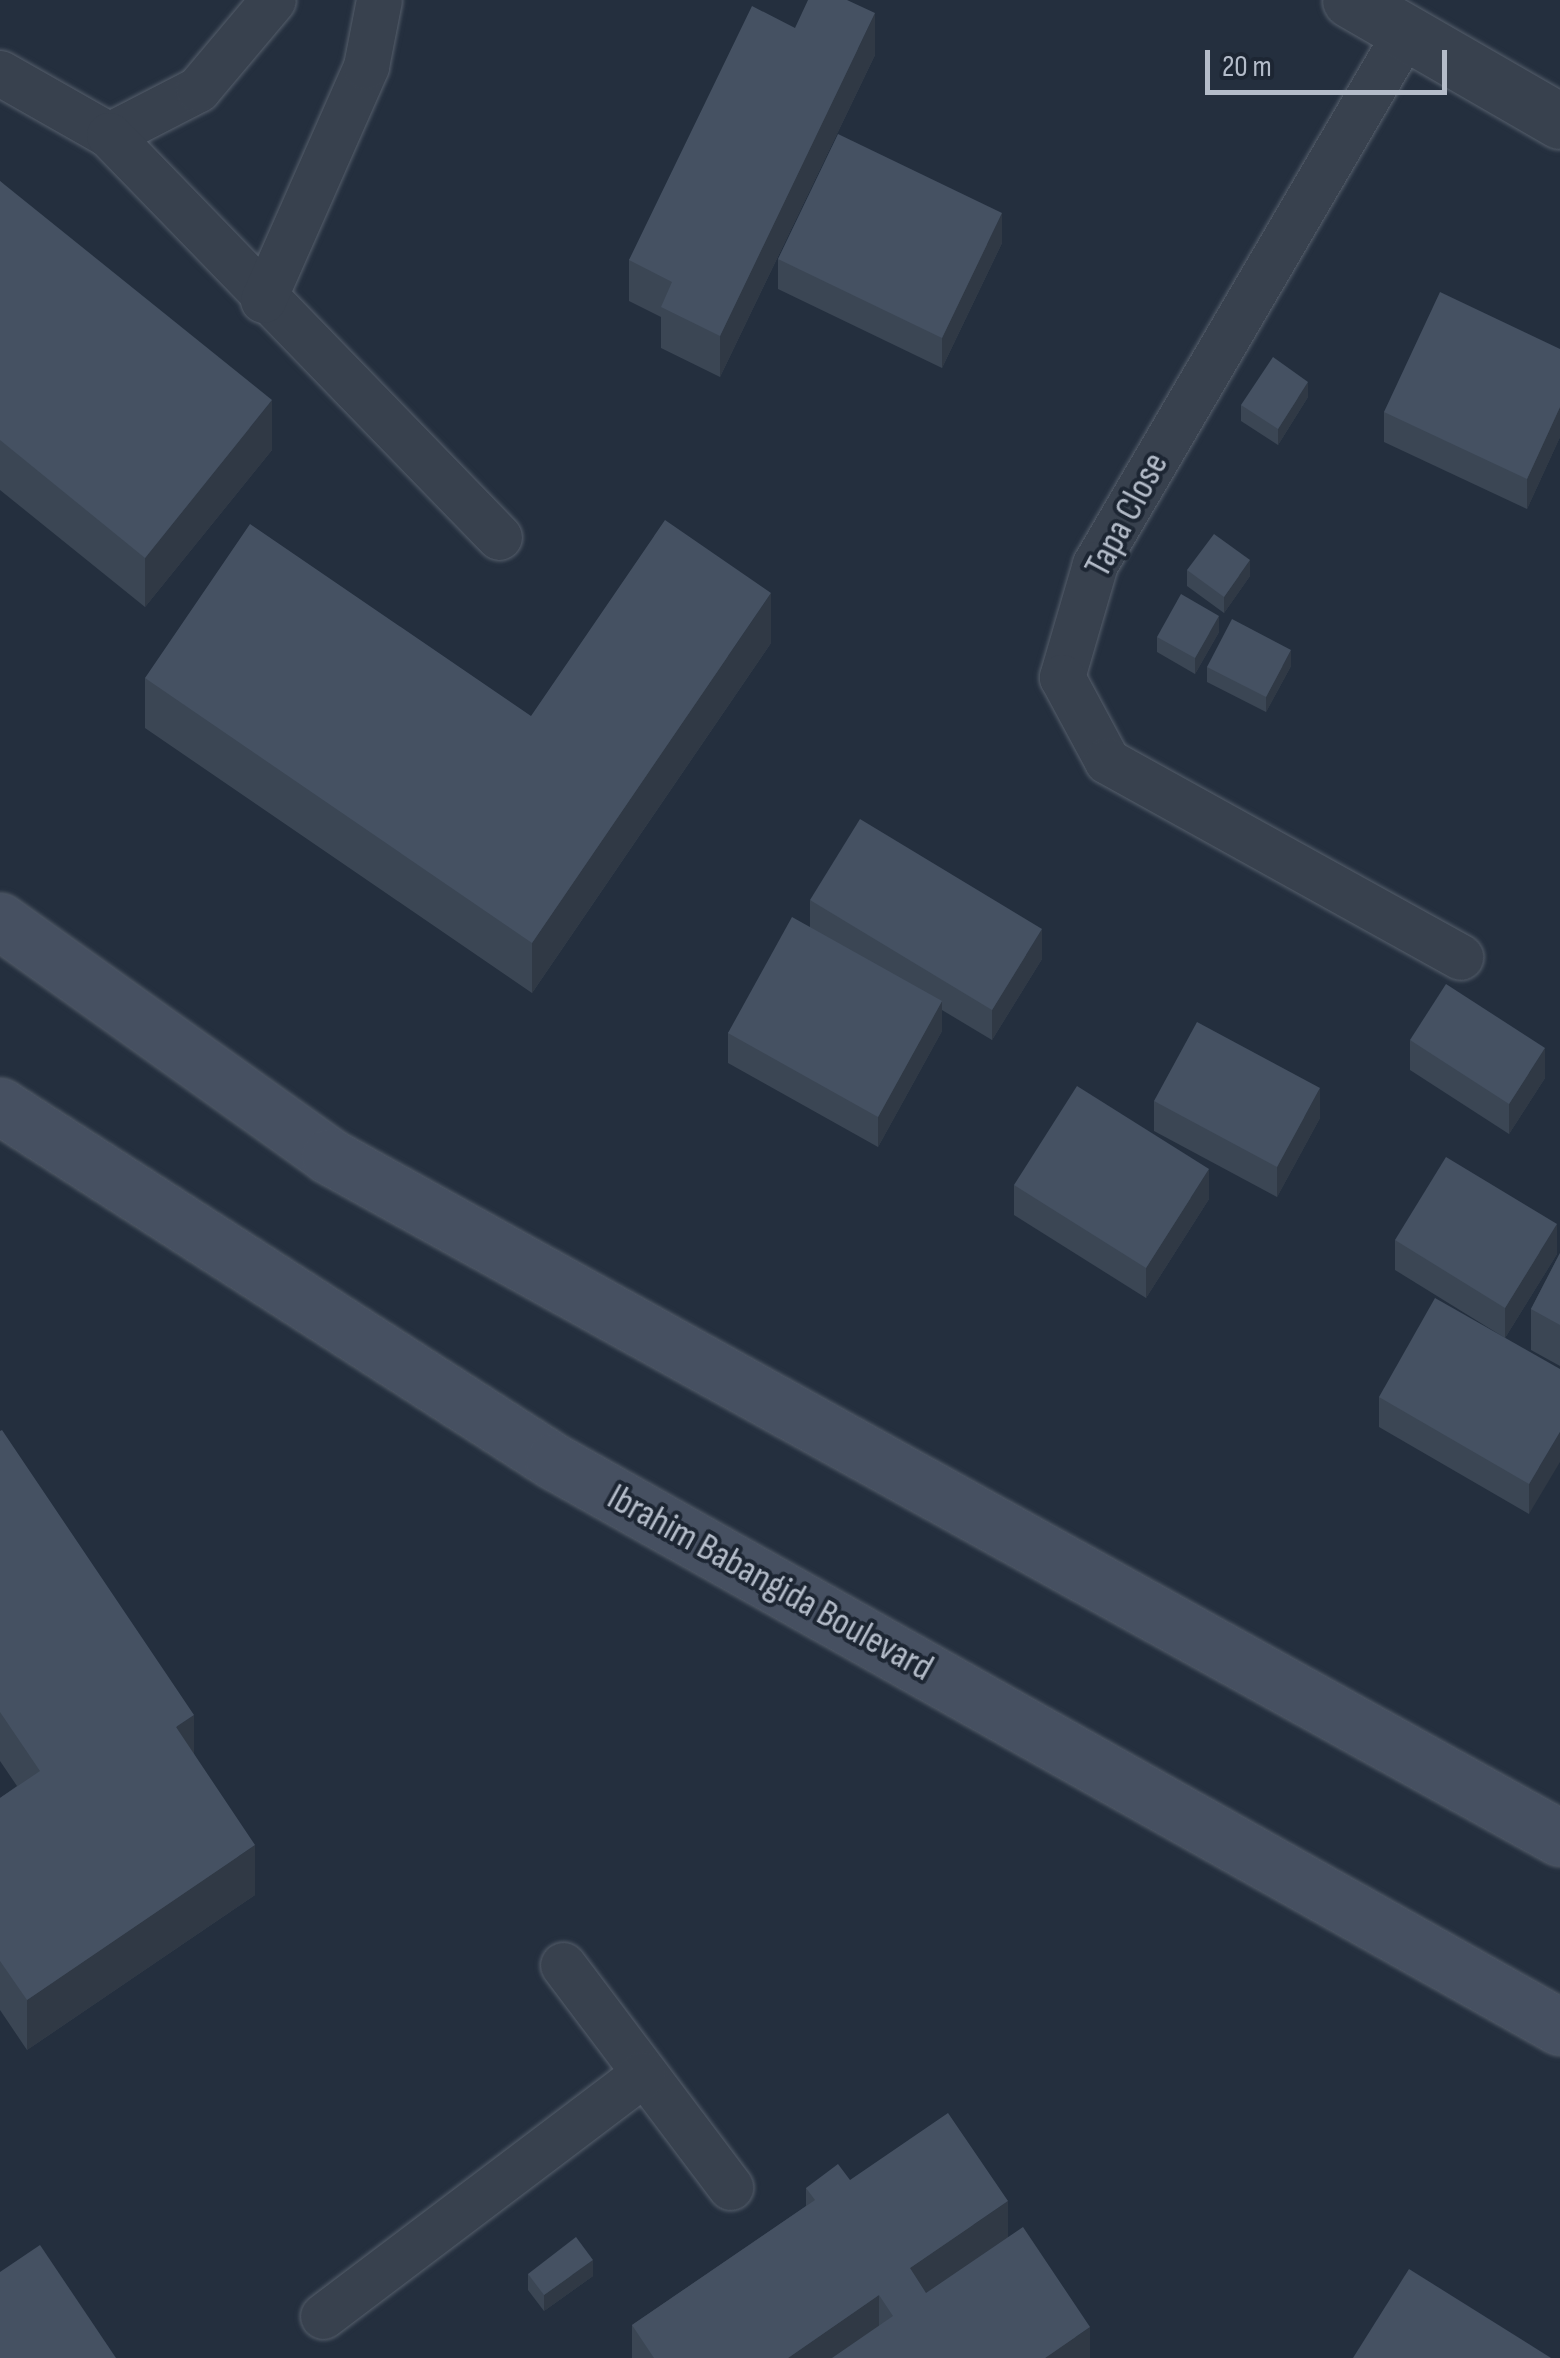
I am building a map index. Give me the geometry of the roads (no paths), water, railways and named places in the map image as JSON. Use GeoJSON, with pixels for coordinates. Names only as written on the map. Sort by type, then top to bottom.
{"type":"FeatureCollection","features":[{"type":"Feature","properties":{"kind":"street"},"geometry":{"type":"LineString","coordinates":[[1350,0],[1404,35],[1560,121]]}},
{"type":"Feature","properties":{"kind":"street"},"geometry":{"type":"LineString","coordinates":[[0,921],[329,1156],[1560,1838]]}},
{"type":"Feature","properties":{"kind":"street","name":"Ibrahim Babangida Boulevard"},"geometry":{"type":"LineString","coordinates":[[0,1106],[553,1461],[1560,2027]]}},
{"type":"Feature","properties":{"kind":"lane"},"geometry":{"type":"LineString","coordinates":[[109,134],[198,90],[273,0]]}},
{"type":"Feature","properties":{"kind":"lane"},"geometry":{"type":"LineString","coordinates":[[262,300],[366,66],[379,0]]}},
{"type":"Feature","properties":{"kind":"lane","name":"Tapa Close"},"geometry":{"type":"LineString","coordinates":[[1404,35],[1094,564],[1062,678],[1107,762],[1460,957]]}},
{"type":"Feature","properties":{"kind":"lane"},"geometry":{"type":"LineString","coordinates":[[0,73],[109,134],[262,300],[498,536]]}},
{"type":"Feature","properties":{"kind":"lane"},"geometry":{"type":"LineString","coordinates":[[562,1965],[730,2187]]}},
{"type":"Feature","properties":{"kind":"lane"},"geometry":{"type":"LineString","coordinates":[[323,2316],[644,2074]]}}]}
